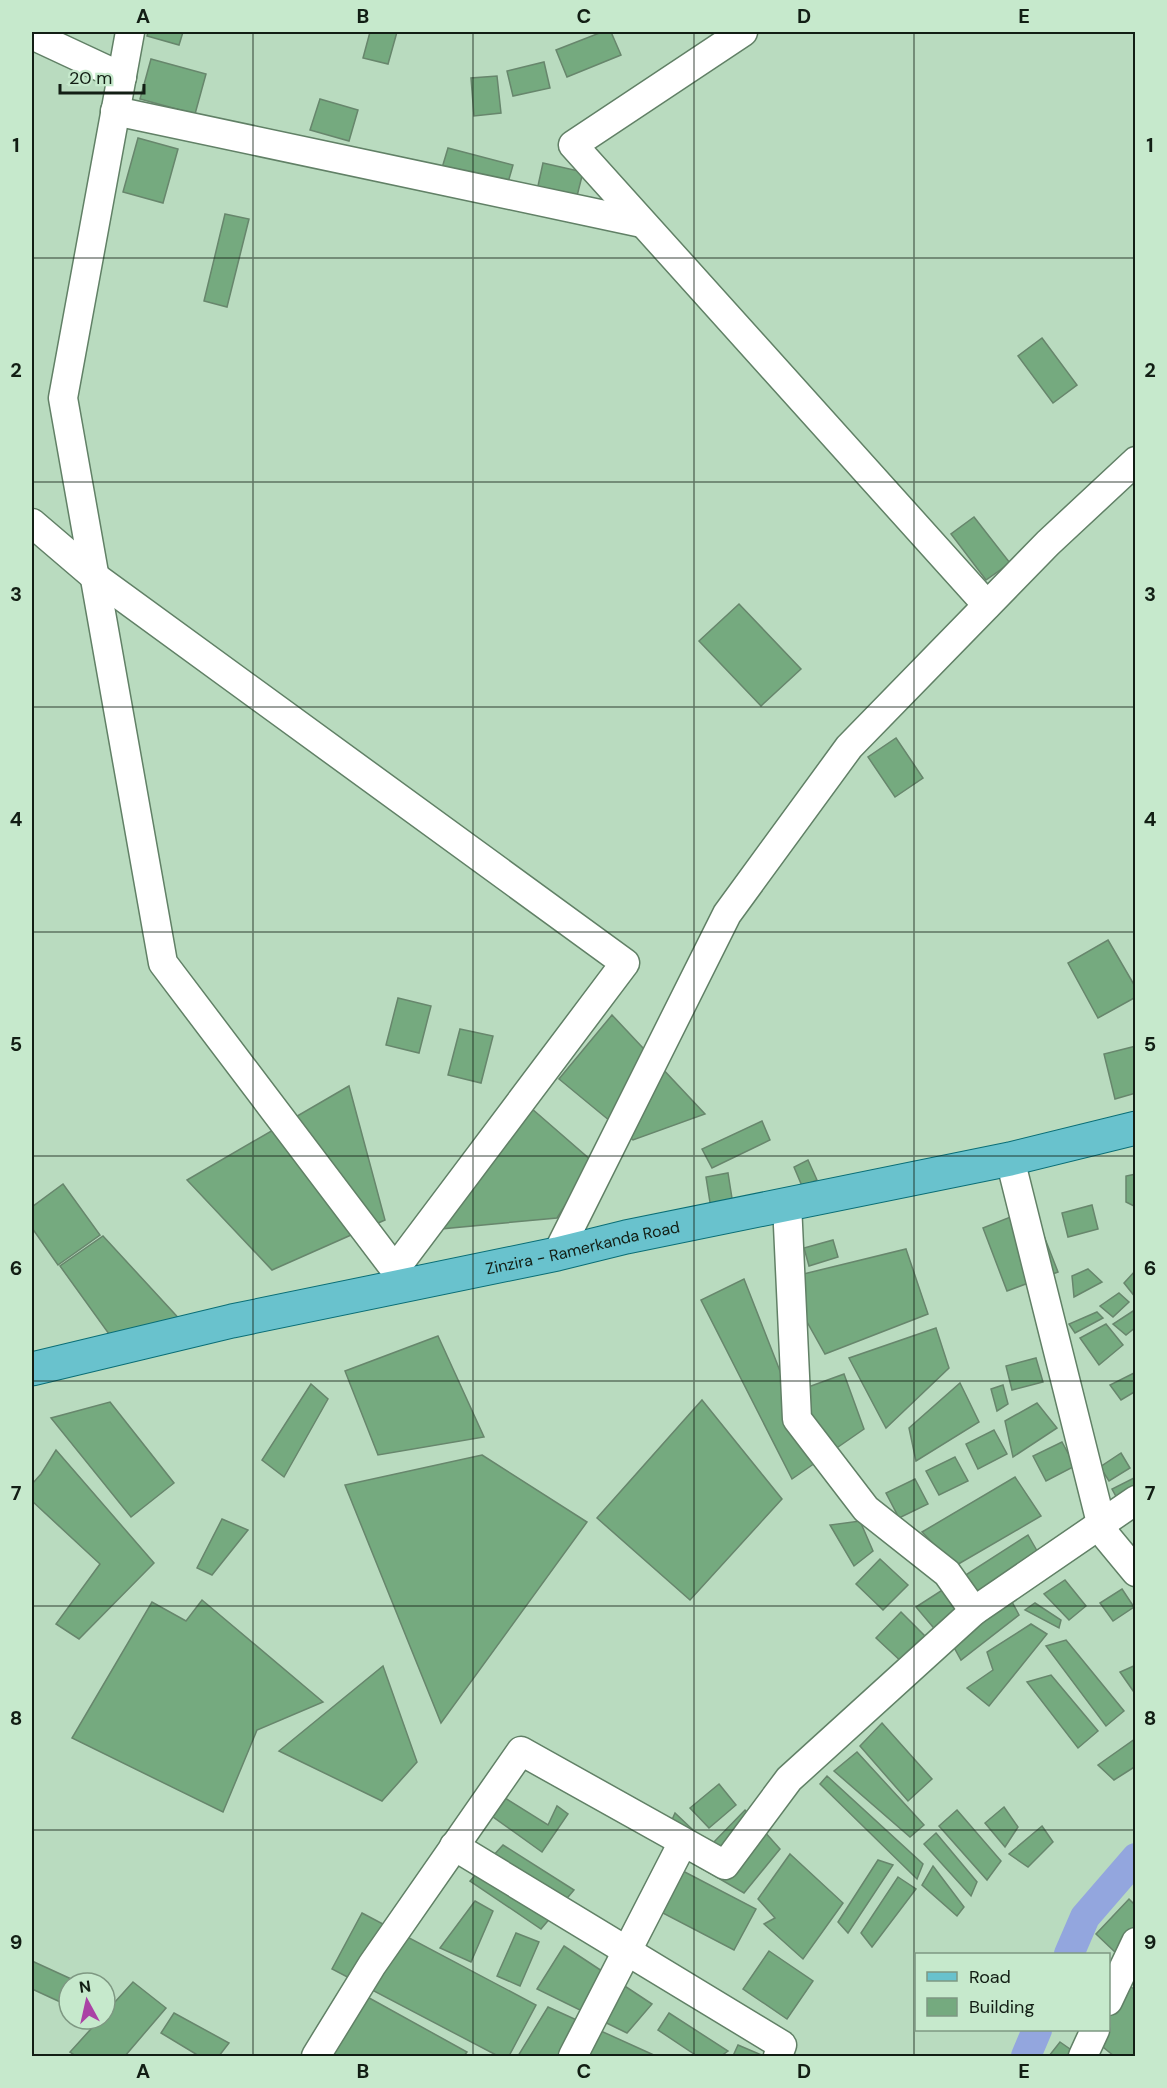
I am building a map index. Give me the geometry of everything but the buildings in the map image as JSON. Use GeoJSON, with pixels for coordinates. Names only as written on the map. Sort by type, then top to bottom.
{"type":"FeatureCollection","features":[{"type":"Feature","properties":{"kind":"main road","name":"Zinzira - Ramerkanda Road"},"geometry":{"type":"LineString","coordinates":[[32,1369],[232,1321],[401,1276],[557,1254],[626,1237],[1010,1159],[1136,1128]]}},
{"type":"Feature","properties":{"kind":"street"},"geometry":{"type":"LineString","coordinates":[[32,523],[94,576],[625,963],[401,1276],[163,963],[94,576],[63,398],[130,32]]}},
{"type":"Feature","properties":{"kind":"street"},"geometry":{"type":"LineString","coordinates":[[743,32],[573,145],[987,605]]}},
{"type":"Feature","properties":{"kind":"street"},"geometry":{"type":"LineString","coordinates":[[32,35],[122,77]]}},
{"type":"Feature","properties":{"kind":"street"},"geometry":{"type":"LineString","coordinates":[[115,111],[642,222]]}},
{"type":"Feature","properties":{"kind":"street"},"geometry":{"type":"LineString","coordinates":[[557,1254],[727,914],[849,747],[1048,543],[1136,461]]}},
{"type":"Feature","properties":{"kind":"street"},"geometry":{"type":"LineString","coordinates":[[1010,1159],[1101,1523],[1107,1537],[1136,1572]]}},
{"type":"Feature","properties":{"kind":"street"},"geometry":{"type":"LineString","coordinates":[[787,1204],[797,1419],[866,1509],[947,1574],[974,1611]]}},
{"type":"Feature","properties":{"kind":"street"},"geometry":{"type":"LineString","coordinates":[[316,2056],[372,1965],[521,1751],[725,1865],[789,1779],[974,1611],[1136,1500]]}},
{"type":"Feature","properties":{"kind":"street"},"geometry":{"type":"LineString","coordinates":[[573,2056],[683,1842]]}},
{"type":"Feature","properties":{"kind":"street"},"geometry":{"type":"LineString","coordinates":[[454,1846],[782,2045],[778,2056]]}},
{"type":"Feature","properties":{"kind":"street"},"geometry":{"type":"LineString","coordinates":[[1110,1997],[1136,1942]]}},
{"type":"Feature","properties":{"kind":"street"},"geometry":{"type":"LineString","coordinates":[[1083,2056],[1095,2031]]}},
{"type":"Feature","properties":{"kind":"waterway"},"geometry":{"type":"LineString","coordinates":[[1069,1953],[1085,1917],[1136,1858]]}},
{"type":"Feature","properties":{"kind":"waterway"},"geometry":{"type":"LineString","coordinates":[[1026,2056],[1037,2031]]}}]}
